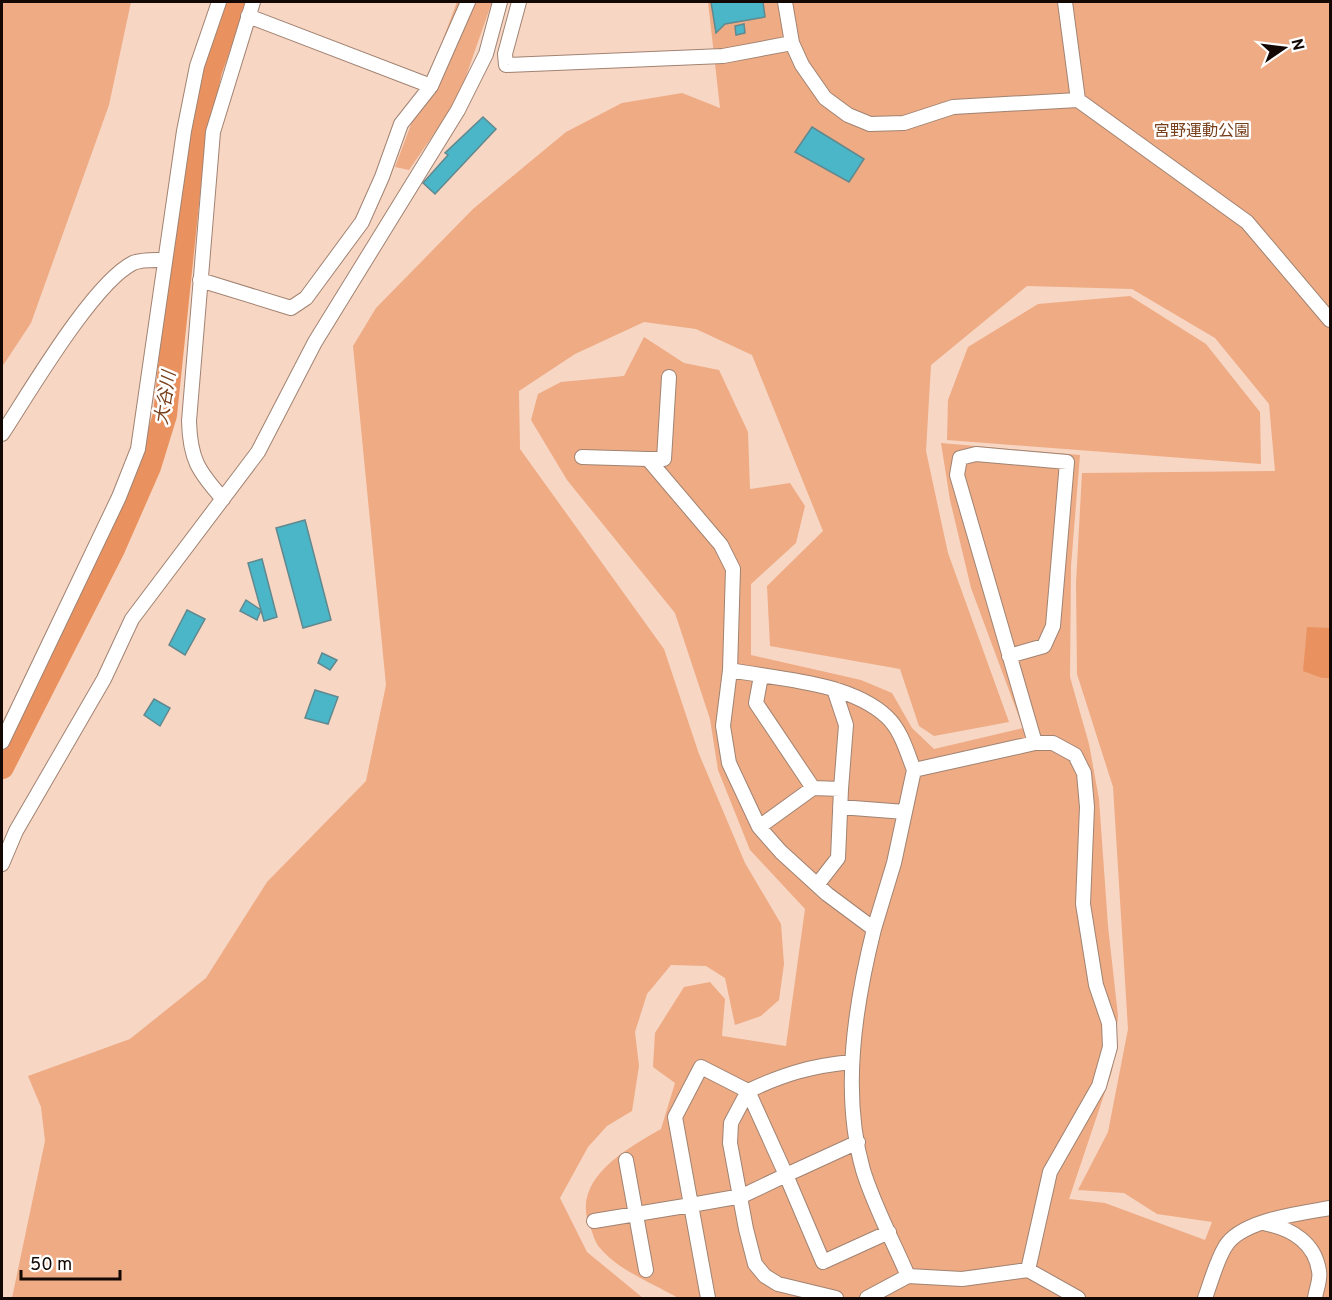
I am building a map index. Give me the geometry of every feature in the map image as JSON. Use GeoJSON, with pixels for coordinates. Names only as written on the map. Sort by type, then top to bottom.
{"type":"FeatureCollection","features":[{"type":"Feature","properties":{"kind":"street"},"geometry":{"type":"LineString","coordinates":[[2,742],[119,497],[138,449],[186,120],[197,66],[219,2]]}},
{"type":"Feature","properties":{"kind":"street"},"geometry":{"type":"LineString","coordinates":[[223,499],[198,471],[190,446],[189,421],[213,132],[253,2]]}},
{"type":"Feature","properties":{"kind":"street"},"geometry":{"type":"LineString","coordinates":[[200,280],[291,308],[306,298],[362,222],[382,177],[401,124],[431,86],[468,2]]}},
{"type":"Feature","properties":{"kind":"street"},"geometry":{"type":"LineString","coordinates":[[2,864],[16,831],[104,679],[132,619],[258,452],[315,342],[458,110],[486,54],[501,2]]}},
{"type":"Feature","properties":{"kind":"street"},"geometry":{"type":"LineString","coordinates":[[519,2],[505,54],[506,65],[723,56],[792,43]]}},
{"type":"Feature","properties":{"kind":"street"},"geometry":{"type":"LineString","coordinates":[[784,2],[792,43],[802,65],[825,98],[848,115],[870,124],[903,123],[953,107],[1078,100],[1247,222],[1330,320]]}},
{"type":"Feature","properties":{"kind":"street"},"geometry":{"type":"LineString","coordinates":[[1065,2],[1078,100]]}},
{"type":"Feature","properties":{"kind":"street"},"geometry":{"type":"LineString","coordinates":[[248,16],[431,86]]}},
{"type":"Feature","properties":{"kind":"street"},"geometry":{"type":"LineString","coordinates":[[2,434],[94,298],[126,268],[136,262],[165,260]]}},
{"type":"Feature","properties":{"kind":"street"},"geometry":{"type":"LineString","coordinates":[[582,456],[664,459],[669,376]]}},
{"type":"Feature","properties":{"kind":"street"},"geometry":{"type":"LineString","coordinates":[[1009,656],[1044,646],[1053,626],[1067,462],[976,454],[960,458],[957,475],[1009,656],[1035,743]]}},
{"type":"Feature","properties":{"kind":"street"},"geometry":{"type":"LineString","coordinates":[[648,459],[721,544],[733,569],[730,670],[723,726],[729,764],[759,827],[781,852],[817,885],[874,929]]}},
{"type":"Feature","properties":{"kind":"street"},"geometry":{"type":"LineString","coordinates":[[730,670],[834,689],[863,699],[888,717],[900,735],[914,770],[894,864],[874,929],[851,1062],[851,1105],[863,1170],[908,1276]]}},
{"type":"Feature","properties":{"kind":"street"},"geometry":{"type":"LineString","coordinates":[[761,676],[756,703],[813,788]]}},
{"type":"Feature","properties":{"kind":"street"},"geometry":{"type":"LineString","coordinates":[[817,885],[838,858],[846,725],[834,689]]}},
{"type":"Feature","properties":{"kind":"street"},"geometry":{"type":"LineString","coordinates":[[914,770],[1035,743],[1053,743],[1075,755],[1084,773],[1087,807],[1083,904],[1096,985],[1109,1023],[1110,1047],[1099,1086],[1050,1172],[1028,1270]]}},
{"type":"Feature","properties":{"kind":"street"},"geometry":{"type":"LineString","coordinates":[[759,827],[813,788],[841,789]]}},
{"type":"Feature","properties":{"kind":"street"},"geometry":{"type":"LineString","coordinates":[[840,807],[905,812]]}},
{"type":"Feature","properties":{"kind":"street"},"geometry":{"type":"LineString","coordinates":[[836,1299],[778,1284],[765,1276],[755,1264],[750,1249],[742,1196],[730,1143],[731,1123],[748,1091],[776,1077],[810,1066],[851,1062]]}},
{"type":"Feature","properties":{"kind":"street"},"geometry":{"type":"LineString","coordinates":[[708,1299],[675,1117],[701,1067],[748,1091],[823,1262],[889,1232]]}},
{"type":"Feature","properties":{"kind":"street"},"geometry":{"type":"LineString","coordinates":[[594,1221],[742,1196],[858,1142]]}},
{"type":"Feature","properties":{"kind":"street"},"geometry":{"type":"LineString","coordinates":[[626,1161],[646,1270]]}},
{"type":"Feature","properties":{"kind":"street"},"geometry":{"type":"LineString","coordinates":[[1205,1299],[1226,1245],[1239,1232],[1262,1223],[1325,1209]]}},
{"type":"Feature","properties":{"kind":"street"},"geometry":{"type":"LineString","coordinates":[[1262,1223],[1293,1232],[1310,1246],[1320,1272],[1315,1299]]}},
{"type":"Feature","properties":{"kind":"street"},"geometry":{"type":"LineString","coordinates":[[867,1299],[908,1276],[962,1279],[1028,1270],[1078,1299]]}},
{"type":"Feature","properties":{"kind":"green space"},"geometry":{"type":"Polygon","coordinates":[[[2,2],[131,2],[109,105],[31,323],[2,367],[2,2]]]}},
{"type":"Feature","properties":{"kind":"green space"},"geometry":{"type":"Polygon","coordinates":[[[457,2],[492,2],[458,99],[409,170],[395,167],[457,2]]]}},
{"type":"Feature","properties":{"kind":"green space","name":"宮野運動公園"},"geometry":{"type":"Polygon","coordinates":[[[708,2],[1330,2],[1330,1298],[678,1298],[637,1276],[608,1256],[598,1246],[590,1227],[586,1210],[588,1195],[594,1181],[618,1156],[661,1129],[675,1083],[653,1067],[655,1033],[684,987],[710,982],[725,999],[722,1036],[786,1046],[805,909],[750,850],[718,770],[710,719],[675,613],[567,480],[531,420],[538,394],[561,382],[624,376],[644,337],[684,363],[719,370],[748,432],[750,489],[790,483],[805,506],[796,543],[751,584],[751,655],[861,680],[892,693],[912,728],[934,749],[1023,728],[971,588],[950,500],[941,443],[1080,455],[1071,566],[1070,677],[1089,744],[1099,799],[1108,926],[1118,1016],[1112,1071],[1069,1199],[1105,1203],[1205,1240],[1212,1222],[1157,1214],[1124,1193],[1078,1190],[1108,1132],[1128,1029],[1113,787],[1077,674],[1076,583],[1082,473],[1275,471],[1269,404],[1215,338],[1132,289],[1027,286],[931,365],[926,451],[948,553],[1009,722],[934,736],[919,726],[900,669],[770,646],[767,586],[823,531],[752,355],[696,329],[644,322],[575,354],[519,391],[520,449],[664,649],[699,754],[745,863],[781,924],[784,964],[779,1000],[761,1016],[735,1025],[725,978],[706,966],[671,965],[647,994],[635,1032],[639,1066],[632,1111],[607,1126],[588,1147],[560,1198],[587,1252],[643,1298],[12,1298],[45,1141],[41,1107],[28,1076],[130,1039],[206,978],[267,882],[366,781],[386,685],[353,346],[376,308],[473,209],[566,132],[622,103],[682,93],[720,108],[708,2]]]}},
{"type":"Feature","properties":{"kind":"green space"},"geometry":{"type":"Polygon","coordinates":[[[1130,296],[1206,344],[1260,412],[1261,464],[947,440],[948,400],[968,347],[1038,304],[1130,296]]]}},
{"type":"Feature","properties":{"kind":"shaded area"},"geometry":{"type":"Polygon","coordinates":[[[1307,627],[1330,628],[1330,678],[1322,678],[1303,671],[1307,627]]]}},
{"type":"Feature","properties":{"kind":"building"},"geometry":{"type":"Polygon","coordinates":[[[711,2],[763,2],[765,17],[725,24],[716,33],[711,2]]]}},
{"type":"Feature","properties":{"kind":"building"},"geometry":{"type":"Polygon","coordinates":[[[744,24],[745,33],[736,35],[735,26],[744,24]]]}},
{"type":"Feature","properties":{"kind":"building"},"geometry":{"type":"Polygon","coordinates":[[[483,117],[496,129],[435,194],[423,183],[448,155],[445,153],[483,117]]]}},
{"type":"Feature","properties":{"kind":"building"},"geometry":{"type":"Polygon","coordinates":[[[812,127],[864,159],[849,182],[795,152],[812,127]]]}},
{"type":"Feature","properties":{"kind":"building"},"geometry":{"type":"Polygon","coordinates":[[[305,520],[331,620],[303,628],[276,528],[305,520]]]}},
{"type":"Feature","properties":{"kind":"building"},"geometry":{"type":"Polygon","coordinates":[[[262,559],[277,617],[264,621],[248,563],[262,559]]]}},
{"type":"Feature","properties":{"kind":"building"},"geometry":{"type":"Polygon","coordinates":[[[246,600],[261,610],[257,620],[240,611],[246,600]]]}},
{"type":"Feature","properties":{"kind":"building"},"geometry":{"type":"Polygon","coordinates":[[[187,610],[205,619],[185,655],[169,645],[187,610]]]}},
{"type":"Feature","properties":{"kind":"building"},"geometry":{"type":"Polygon","coordinates":[[[322,653],[337,660],[330,670],[318,663],[322,653]]]}},
{"type":"Feature","properties":{"kind":"building"},"geometry":{"type":"Polygon","coordinates":[[[315,690],[338,697],[328,724],[305,718],[315,690]]]}},
{"type":"Feature","properties":{"kind":"building"},"geometry":{"type":"Polygon","coordinates":[[[154,699],[170,708],[160,726],[144,715],[154,699]]]}},
{"type":"Feature","properties":{"kind":"waterway","name":"大谷川"},"geometry":{"type":"LineString","coordinates":[[2,767],[113,549],[149,467],[165,415],[192,156],[210,71],[235,2]]}}]}
